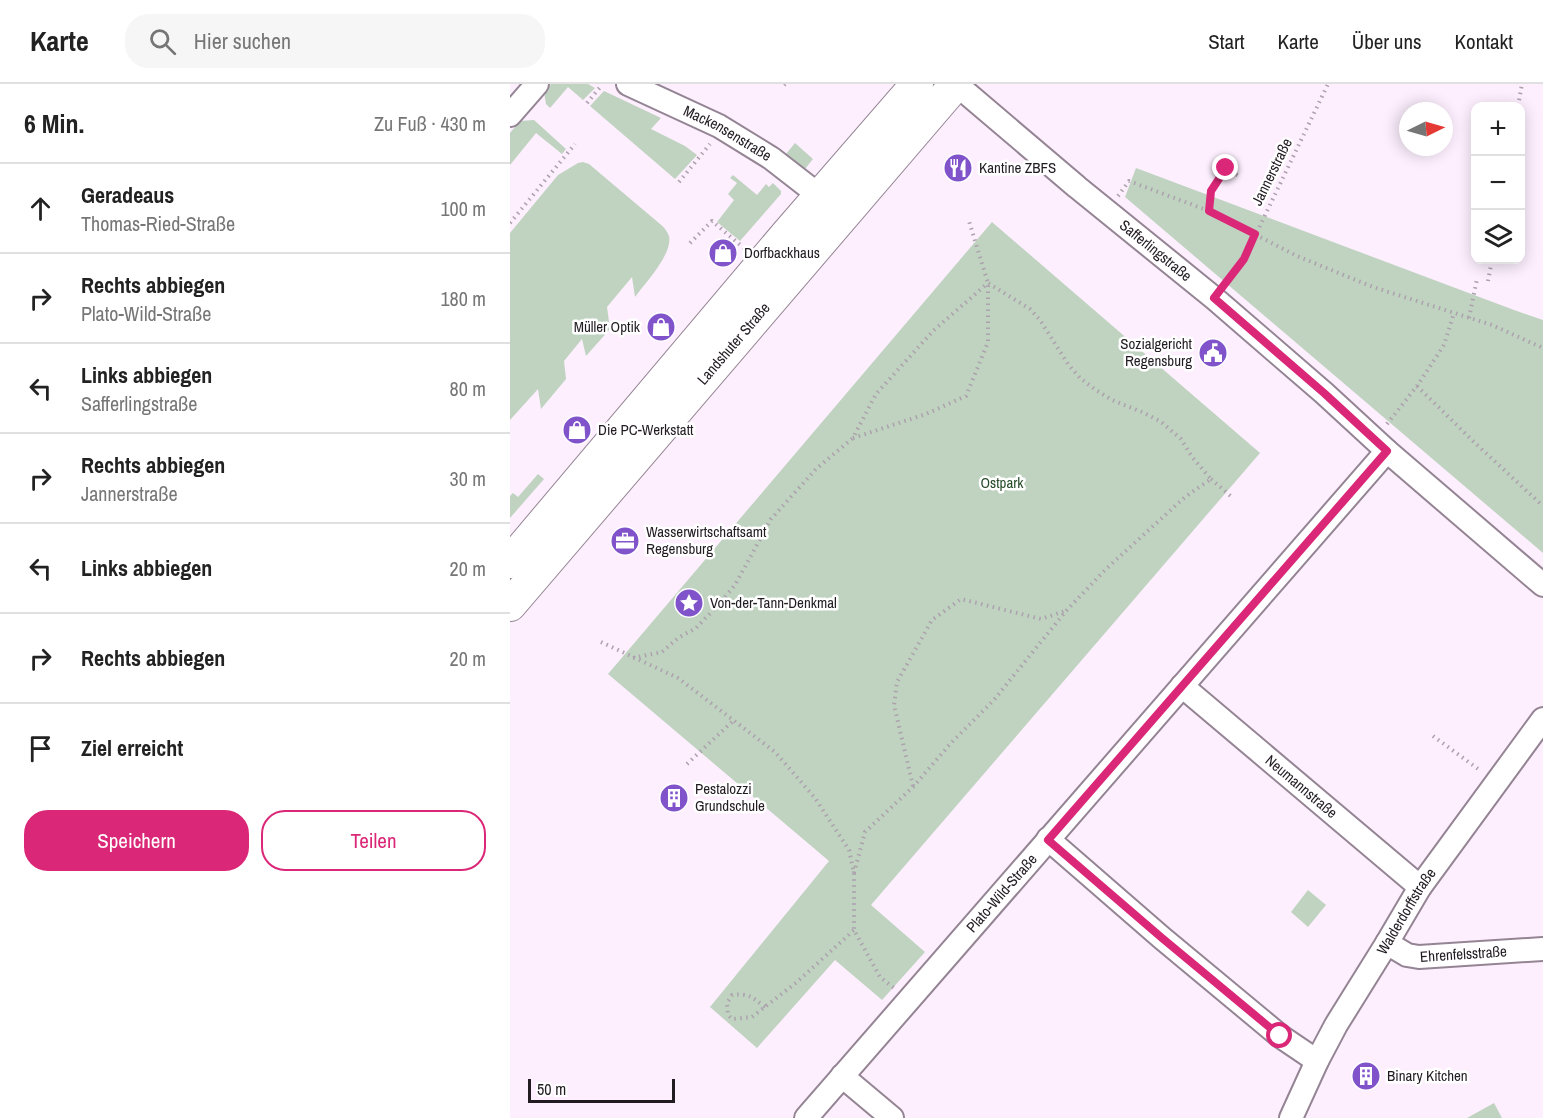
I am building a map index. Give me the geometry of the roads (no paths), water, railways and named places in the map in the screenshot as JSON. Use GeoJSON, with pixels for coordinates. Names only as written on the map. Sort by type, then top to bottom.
{"type":"FeatureCollection","features":[{"type":"Feature","properties":{"kind":"main road","name":"Landshuter Straße"},"geometry":{"type":"LineString","coordinates":[[510,605],[517,568],[820,196],[917,84]]}},
{"type":"Feature","properties":{"kind":"main road","name":"Landshuter Straße"},"geometry":{"type":"LineString","coordinates":[[517,568],[956,84]]}},
{"type":"Feature","properties":{"kind":"street"},"geometry":{"type":"LineString","coordinates":[[510,115],[537,84]]}},
{"type":"Feature","properties":{"kind":"street","name":"Mackensenstraße"},"geometry":{"type":"LineString","coordinates":[[628,84],[719,126],[771,158],[820,196]]}},
{"type":"Feature","properties":{"kind":"street","name":"Safferlingstraße"},"geometry":{"type":"LineString","coordinates":[[956,84],[1214,298],[1543,585]]}},
{"type":"Feature","properties":{"kind":"street","name":"Plato-Wild-Straße"},"geometry":{"type":"LineString","coordinates":[[806,1118],[1182,686],[1381,445]]}},
{"type":"Feature","properties":{"kind":"street","name":"Neumannstraße"},"geometry":{"type":"LineString","coordinates":[[1182,686],[1420,887]]}},
{"type":"Feature","properties":{"kind":"street","name":"Walderdorffstraße"},"geometry":{"type":"LineString","coordinates":[[1291,1118],[1336,1025],[1420,887],[1543,719]]}},
{"type":"Feature","properties":{"kind":"street"},"geometry":{"type":"LineString","coordinates":[[1048,840],[1271,1029],[1317,1061]]}},
{"type":"Feature","properties":{"kind":"street","name":"Ehrenfelsstraße"},"geometry":{"type":"LineString","coordinates":[[1387,943],[1407,955],[1419,957],[1543,949]]}},
{"type":"Feature","properties":{"kind":"street"},"geometry":{"type":"LineString","coordinates":[[842,1076],[892,1118]]}},
{"type":"Feature","properties":{"kind":"place","name":"Kantine ZBFS"},"geometry":{"type":"Point","coordinates":[958,168]}},
{"type":"Feature","properties":{"kind":"place","name":"Dorfbackhaus"},"geometry":{"type":"Point","coordinates":[723,253]}},
{"type":"Feature","properties":{"kind":"place","name":"Müller Optik"},"geometry":{"type":"Point","coordinates":[661,327]}},
{"type":"Feature","properties":{"kind":"place","name":"Sozialgericht Regensburg"},"geometry":{"type":"Point","coordinates":[1213,353]}},
{"type":"Feature","properties":{"kind":"place","name":"Die PC-Werkstatt"},"geometry":{"type":"Point","coordinates":[577,430]}},
{"type":"Feature","properties":{"kind":"place","name":"Wasserwirtschaftsamt Regensburg"},"geometry":{"type":"Point","coordinates":[625,541]}},
{"type":"Feature","properties":{"kind":"place","name":"Von-der-Tann-Denkmal"},"geometry":{"type":"Point","coordinates":[689,603]}},
{"type":"Feature","properties":{"kind":"place","name":"Pestalozzi Grundschule"},"geometry":{"type":"Point","coordinates":[674,798]}},
{"type":"Feature","properties":{"kind":"place","name":"Binary Kitchen"},"geometry":{"type":"Point","coordinates":[1366,1076]}},
{"type":"Feature","properties":{"kind":"park label","name":"Ostpark"},"geometry":{"type":"Point","coordinates":[1002,483]}}]}
